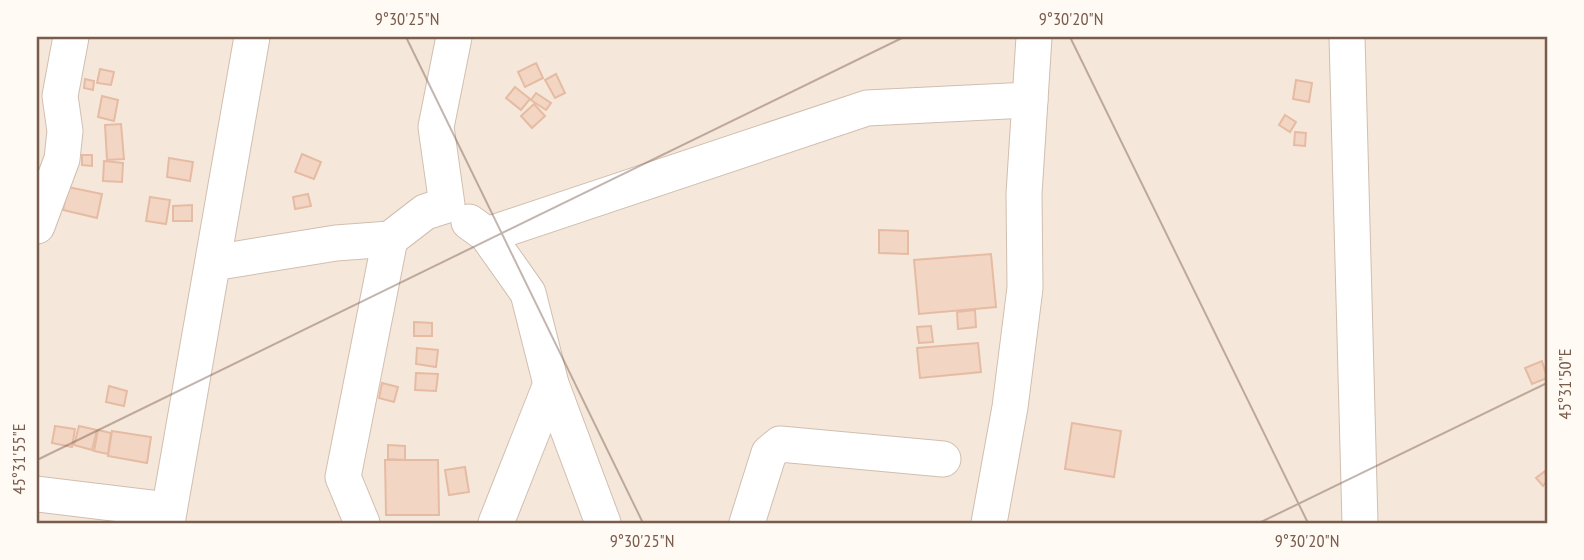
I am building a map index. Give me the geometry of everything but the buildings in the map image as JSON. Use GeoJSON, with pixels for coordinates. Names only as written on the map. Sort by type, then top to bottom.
{"type":"FeatureCollection","features":[{"type":"Feature","properties":{"kind":"street"},"geometry":{"type":"LineString","coordinates":[[37,226],[62,159],[65,131],[60,96],[71,37]]}},
{"type":"Feature","properties":{"kind":"street"},"geometry":{"type":"LineString","coordinates":[[37,494],[168,517],[252,37]]}},
{"type":"Feature","properties":{"kind":"street"},"geometry":{"type":"LineString","coordinates":[[454,37],[436,127],[447,205],[487,235],[528,293],[551,384],[603,523]]}},
{"type":"Feature","properties":{"kind":"street"},"geometry":{"type":"LineString","coordinates":[[989,523],[1010,407],[1025,288],[1024,194],[1034,37]]}},
{"type":"Feature","properties":{"kind":"street"},"geometry":{"type":"LineString","coordinates":[[1347,37],[1360,523]]}},
{"type":"Feature","properties":{"kind":"street"},"geometry":{"type":"LineString","coordinates":[[487,235],[867,108],[1030,100]]}},
{"type":"Feature","properties":{"kind":"street"},"geometry":{"type":"LineString","coordinates":[[213,263],[336,243],[390,239],[425,212],[447,205]]}},
{"type":"Feature","properties":{"kind":"street"},"geometry":{"type":"LineString","coordinates":[[362,523],[343,477],[390,239]]}},
{"type":"Feature","properties":{"kind":"street"},"geometry":{"type":"LineString","coordinates":[[496,523],[551,384]]}},
{"type":"Feature","properties":{"kind":"street"},"geometry":{"type":"LineString","coordinates":[[747,523],[769,453],[779,444],[943,459]]}},
{"type":"Feature","properties":{"kind":"shaded area"},"geometry":{"type":"Polygon","coordinates":[[[37,37],[1547,37],[1547,523],[37,523],[37,37]]]}}]}
